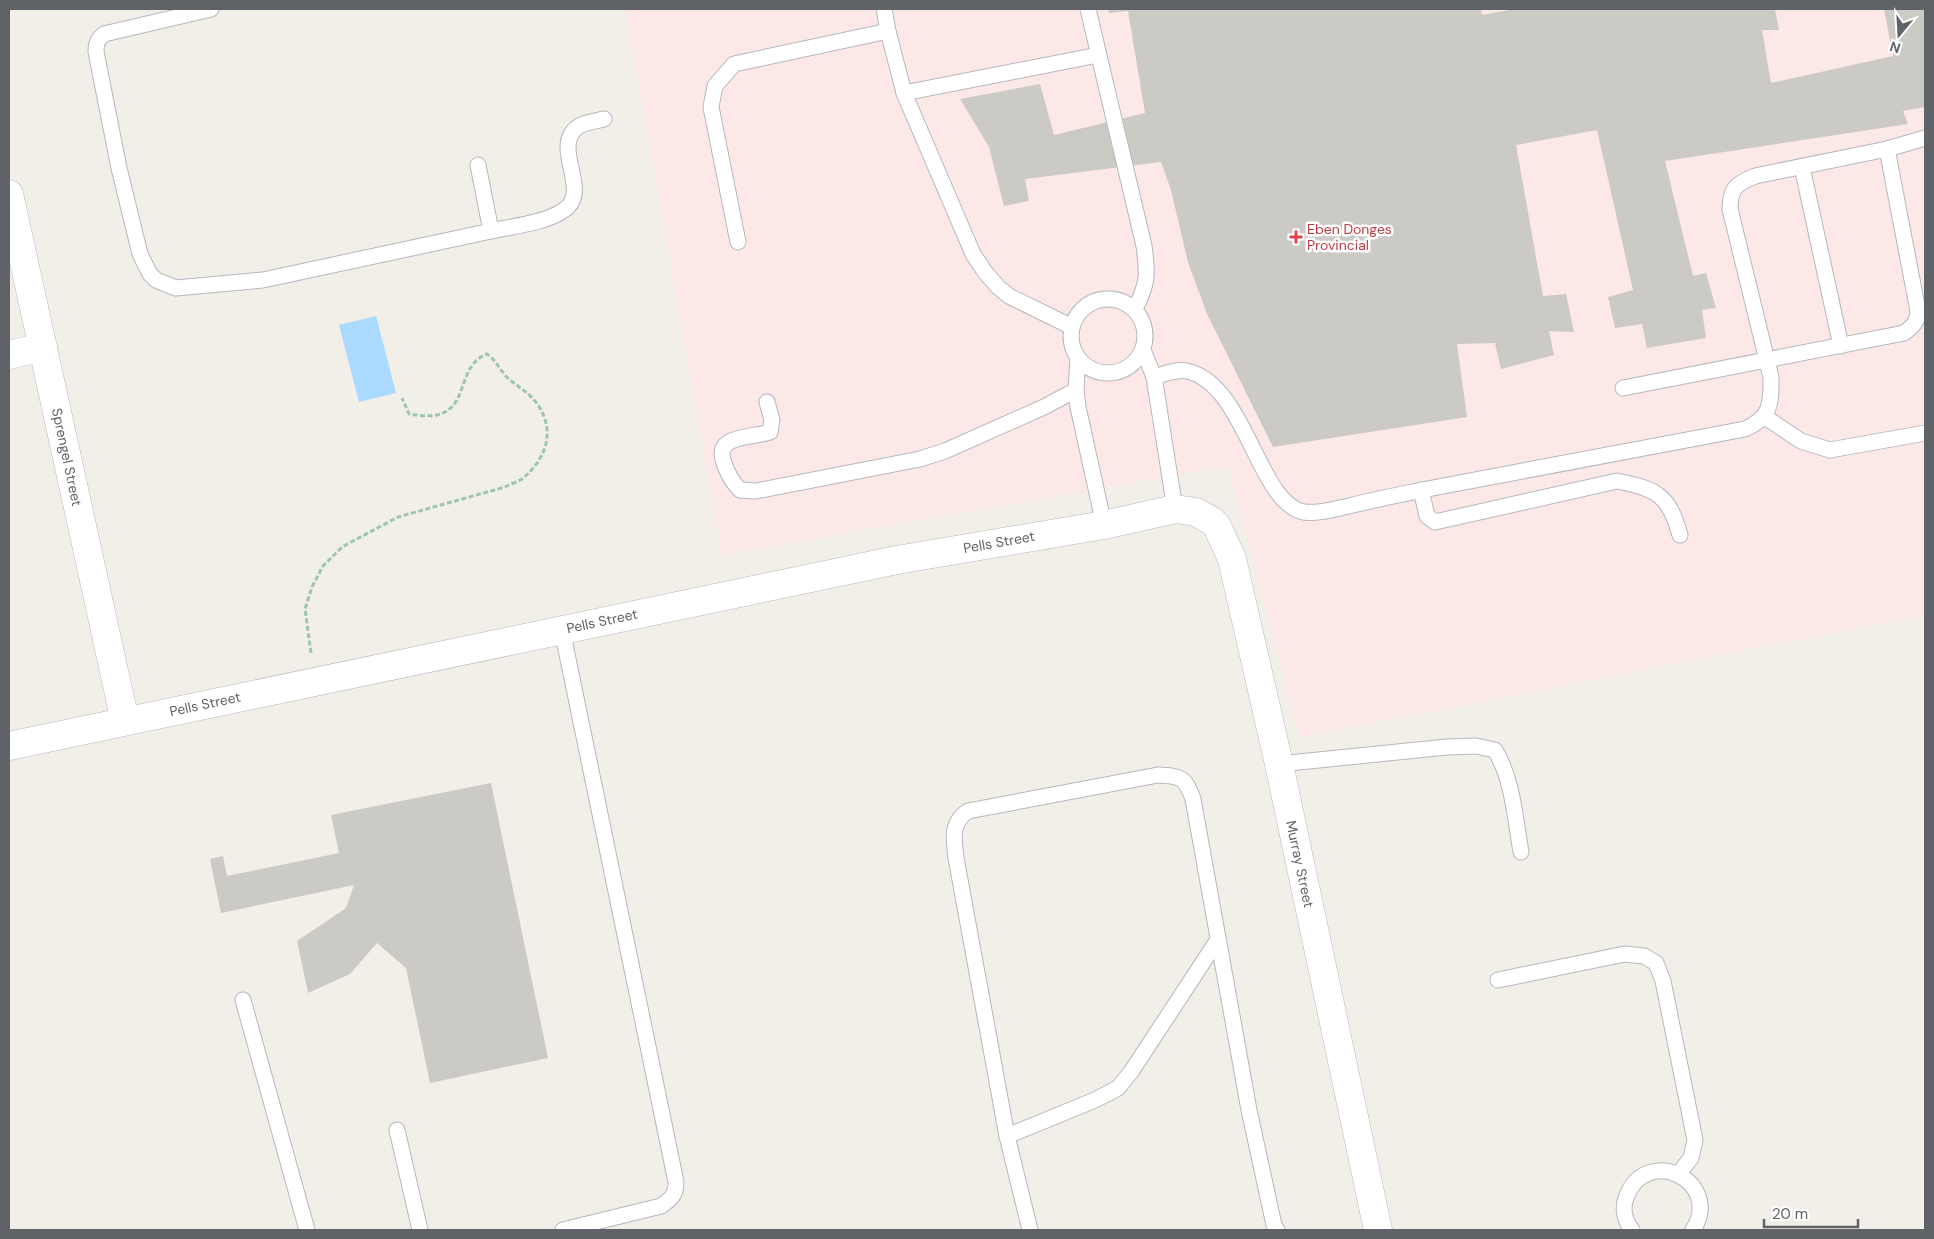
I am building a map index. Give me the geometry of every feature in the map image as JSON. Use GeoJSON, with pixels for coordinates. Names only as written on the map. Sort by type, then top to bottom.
{"type":"FeatureCollection","features":[{"type":"Feature","properties":{"kind":"street","name":"Sprengel Street"},"geometry":{"type":"LineString","coordinates":[[9,194],[125,721]]}},
{"type":"Feature","properties":{"kind":"street"},"geometry":{"type":"LineString","coordinates":[[9,355],[43,347]]}},
{"type":"Feature","properties":{"kind":"street","name":"Pells Street"},"geometry":{"type":"LineString","coordinates":[[9,746],[896,560],[1186,510]]}},
{"type":"Feature","properties":{"kind":"street","name":"Murray Street"},"geometry":{"type":"LineString","coordinates":[[1186,510],[1212,521],[1217,526],[1232,559],[1279,764],[1378,1230]]}},
{"type":"Feature","properties":{"kind":"lane"},"geometry":{"type":"LineString","coordinates":[[211,9],[104,34],[98,39],[96,44],[119,168],[140,254],[150,274],[156,280],[176,288],[262,280],[551,217],[565,210],[572,203],[574,194],[568,145],[571,135],[577,127],[604,119]]}},
{"type":"Feature","properties":{"kind":"lane"},"geometry":{"type":"LineString","coordinates":[[884,9],[904,93],[973,254],[985,272],[1009,296],[1072,327]]}},
{"type":"Feature","properties":{"kind":"lane"},"geometry":{"type":"LineString","coordinates":[[1088,9],[1144,246],[1147,272],[1146,281],[1144,291],[1135,310]]}},
{"type":"Feature","properties":{"kind":"lane"},"geometry":{"type":"LineString","coordinates":[[738,242],[711,107],[715,86],[734,64],[888,32]]}},
{"type":"Feature","properties":{"kind":"lane"},"geometry":{"type":"LineString","coordinates":[[904,93],[1098,55]]}},
{"type":"Feature","properties":{"kind":"lane"},"geometry":{"type":"LineString","coordinates":[[1154,377],[1186,371],[1203,378],[1212,385],[1233,409],[1268,477],[1284,501],[1302,512],[1320,512],[1421,490],[1745,429],[1765,418],[1771,399],[1771,377],[1730,209],[1730,196],[1741,182],[1748,179],[1887,149],[1925,138]]}},
{"type":"Feature","properties":{"kind":"lane"},"geometry":{"type":"LineString","coordinates":[[1623,388],[1904,333],[1913,326],[1918,318],[1887,149]]}},
{"type":"Feature","properties":{"kind":"lane"},"geometry":{"type":"LineString","coordinates":[[478,165],[491,231]]}},
{"type":"Feature","properties":{"kind":"lane"},"geometry":{"type":"LineString","coordinates":[[1802,167],[1841,346]]}},
{"type":"Feature","properties":{"kind":"lane"},"geometry":{"type":"LineString","coordinates":[[1116,299],[1135,310],[1144,327],[1146,337],[1143,350],[1132,364],[1114,373],[1097,372],[1078,358],[1072,344],[1072,327],[1075,318],[1082,309],[1096,300],[1116,299]]}},
{"type":"Feature","properties":{"kind":"lane"},"geometry":{"type":"LineString","coordinates":[[1143,350],[1154,377],[1186,510]]}},
{"type":"Feature","properties":{"kind":"lane"},"geometry":{"type":"LineString","coordinates":[[1078,358],[1076,390],[1085,444],[1104,525]]}},
{"type":"Feature","properties":{"kind":"lane"},"geometry":{"type":"LineString","coordinates":[[768,402],[772,420],[770,432],[760,436],[740,438],[727,443],[723,448],[722,457],[730,480],[740,490],[756,492],[920,459],[945,451],[1044,408],[1076,390]]}},
{"type":"Feature","properties":{"kind":"lane"},"geometry":{"type":"LineString","coordinates":[[1765,418],[1801,441],[1830,450],[1925,433]]}},
{"type":"Feature","properties":{"kind":"lane"},"geometry":{"type":"LineString","coordinates":[[1421,490],[1427,516],[1435,522],[1617,481],[1636,485],[1654,492],[1665,500],[1674,515],[1680,535]]}},
{"type":"Feature","properties":{"kind":"lane"},"geometry":{"type":"LineString","coordinates":[[562,630],[676,1182],[676,1191],[669,1201],[661,1206],[606,1226],[563,1230]]}},
{"type":"Feature","properties":{"kind":"lane"},"geometry":{"type":"LineString","coordinates":[[1279,764],[1447,747],[1476,746],[1495,750],[1508,777],[1521,852]]}},
{"type":"Feature","properties":{"kind":"lane"},"geometry":{"type":"LineString","coordinates":[[1030,1230],[1007,1136],[953,834],[959,816],[968,811],[1158,775],[1174,776],[1183,779],[1189,787],[1193,799],[1249,1110],[1274,1225],[1277,1230]]}},
{"type":"Feature","properties":{"kind":"lane"},"geometry":{"type":"LineString","coordinates":[[1007,1136],[1095,1100],[1118,1088],[1131,1072],[1218,941]]}},
{"type":"Feature","properties":{"kind":"lane"},"geometry":{"type":"LineString","coordinates":[[1498,980],[1625,954],[1644,956],[1656,963],[1662,981],[1695,1140],[1691,1158],[1679,1173]]}},
{"type":"Feature","properties":{"kind":"lane"},"geometry":{"type":"LineString","coordinates":[[243,1000],[307,1230]]}},
{"type":"Feature","properties":{"kind":"lane"},"geometry":{"type":"LineString","coordinates":[[397,1130],[420,1230]]}},
{"type":"Feature","properties":{"kind":"lane"},"geometry":{"type":"LineString","coordinates":[[1632,1230],[1627,1223],[1624,1205],[1630,1188],[1643,1175],[1661,1170],[1679,1173],[1693,1185],[1700,1202],[1699,1220],[1693,1230]]}},
{"type":"Feature","properties":{"kind":"path"},"geometry":{"type":"LineString","coordinates":[[316,681],[305,610],[312,587],[323,566],[342,547],[398,517],[504,487],[521,479],[534,466],[548,442],[546,421],[538,405],[526,391],[511,381],[499,369],[494,358],[487,354],[474,360],[468,370],[461,393],[448,410],[436,415],[409,414],[402,398]]}},
{"type":"Feature","properties":{"kind":"shaded area","name":"Eben Donges Provincial"},"geometry":{"type":"Polygon","coordinates":[[[626,9],[1925,9],[1925,615],[1300,737],[1228,466],[722,555],[626,9]]]}},
{"type":"Feature","properties":{"kind":"water"},"geometry":{"type":"Polygon","coordinates":[[[376,316],[396,393],[359,402],[339,325],[376,316]]]}},
{"type":"Feature","properties":{"kind":"building"},"geometry":{"type":"Polygon","coordinates":[[[1108,9],[1481,9],[1482,15],[1515,9],[1775,9],[1779,30],[1762,30],[1771,83],[1893,56],[1884,9],[1925,9],[1925,107],[1903,111],[1908,124],[1665,161],[1693,276],[1706,273],[1716,308],[1702,310],[1706,338],[1647,348],[1642,324],[1615,328],[1608,297],[1633,290],[1597,130],[1516,145],[1543,296],[1566,294],[1574,332],[1549,331],[1554,355],[1501,369],[1495,343],[1457,344],[1467,417],[1273,447],[1207,314],[1188,262],[1171,190],[1161,162],[1025,179],[1029,201],[1004,206],[989,147],[960,99],[1040,84],[1054,135],[1145,113],[1128,11],[1109,13],[1108,9]]]}},
{"type":"Feature","properties":{"kind":"building"},"geometry":{"type":"Polygon","coordinates":[[[491,783],[548,1058],[430,1083],[406,968],[377,943],[350,974],[308,993],[297,941],[346,908],[354,885],[221,913],[210,859],[223,856],[227,876],[339,853],[331,815],[491,783]]]}},
{"type":"Feature","properties":{"kind":"place","name":"Eben Donges Provincial"},"geometry":{"type":"Point","coordinates":[1296,237]}}]}
